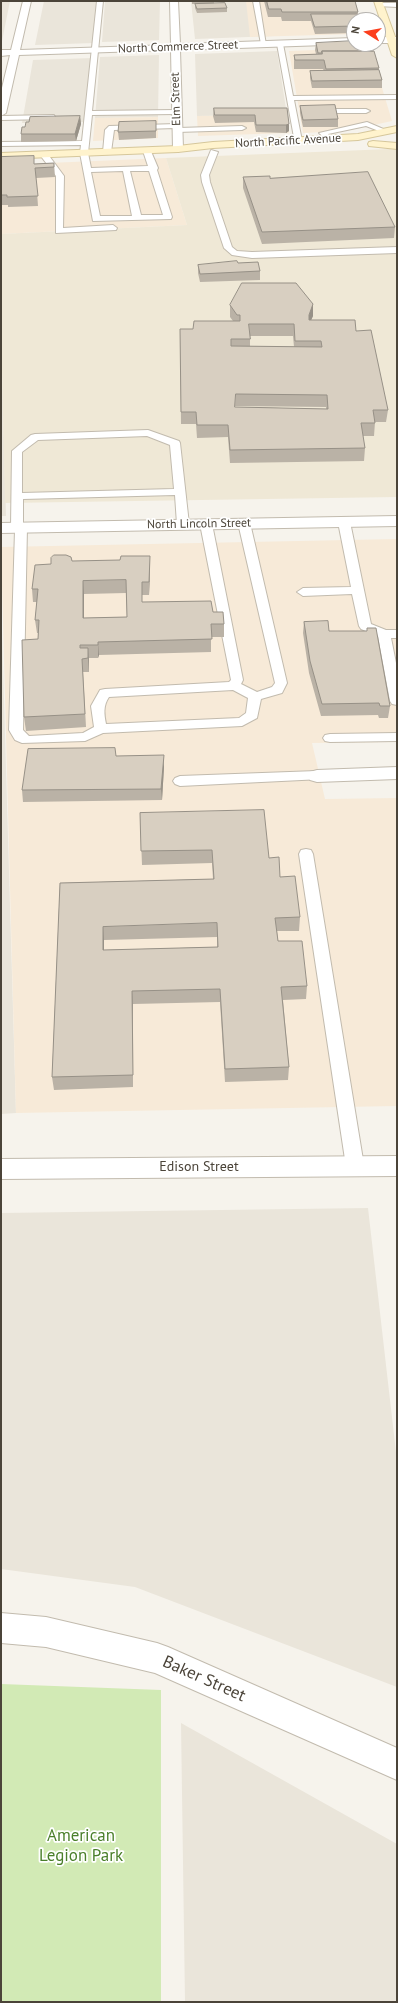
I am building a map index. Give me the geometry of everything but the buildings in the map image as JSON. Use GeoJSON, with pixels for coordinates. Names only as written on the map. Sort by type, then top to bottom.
{"type":"FeatureCollection","features":[{"type":"Feature","properties":{"kind":"street"},"geometry":{"type":"LineString","coordinates":[[1,113],[3,98],[16,52],[27,1]]}},
{"type":"Feature","properties":{"kind":"street","name":"Elm Street"},"geometry":{"type":"LineString","coordinates":[[174,1],[178,149]]}},
{"type":"Feature","properties":{"kind":"street"},"geometry":{"type":"LineString","coordinates":[[379,3],[394,40],[397,55]]}},
{"type":"Feature","properties":{"kind":"street","name":"North Commerce Street"},"geometry":{"type":"LineString","coordinates":[[1,53],[346,41]]}},
{"type":"Feature","properties":{"kind":"street","name":"North Pacific Avenue"},"geometry":{"type":"LineString","coordinates":[[214,148],[297,137],[358,137],[397,129]]}},
{"type":"Feature","properties":{"kind":"street","name":"North Pacific Avenue"},"geometry":{"type":"LineString","coordinates":[[1,156],[44,154],[85,148],[107,152],[214,148],[310,150],[373,144],[397,139]]}},
{"type":"Feature","properties":{"kind":"street"},"geometry":{"type":"LineString","coordinates":[[373,144],[397,146]]}},
{"type":"Feature","properties":{"kind":"street","name":"North Lincoln Street"},"geometry":{"type":"LineString","coordinates":[[1,528],[397,521]]}},
{"type":"Feature","properties":{"kind":"street"},"geometry":{"type":"LineString","coordinates":[[317,776],[397,773]]}},
{"type":"Feature","properties":{"kind":"street","name":"Edison Street"},"geometry":{"type":"LineString","coordinates":[[1,1168],[397,1166]]}},
{"type":"Feature","properties":{"kind":"street","name":"Baker Street"},"geometry":{"type":"LineString","coordinates":[[1,1628],[46,1632],[157,1658],[397,1764]]}},
{"type":"Feature","properties":{"kind":"lane"},"geometry":{"type":"LineString","coordinates":[[100,1],[95,50],[85,116],[87,170],[96,219],[168,217]]}},
{"type":"Feature","properties":{"kind":"lane"},"geometry":{"type":"LineString","coordinates":[[256,1],[264,44]]}},
{"type":"Feature","properties":{"kind":"lane"},"geometry":{"type":"LineString","coordinates":[[379,3],[397,4]]}},
{"type":"Feature","properties":{"kind":"lane"},"geometry":{"type":"LineString","coordinates":[[280,44],[297,137]]}},
{"type":"Feature","properties":{"kind":"lane"},"geometry":{"type":"LineString","coordinates":[[290,98],[397,97]]}},
{"type":"Feature","properties":{"kind":"lane"},"geometry":{"type":"LineString","coordinates":[[365,102],[366,124]]}},
{"type":"Feature","properties":{"kind":"lane"},"geometry":{"type":"LineString","coordinates":[[366,111],[306,108],[307,104],[397,102]]}},
{"type":"Feature","properties":{"kind":"lane"},"geometry":{"type":"LineString","coordinates":[[85,116],[177,112]]}},
{"type":"Feature","properties":{"kind":"lane"},"geometry":{"type":"LineString","coordinates":[[1,118],[56,117]]}},
{"type":"Feature","properties":{"kind":"lane"},"geometry":{"type":"LineString","coordinates":[[326,136],[366,124],[384,131]]}},
{"type":"Feature","properties":{"kind":"lane"},"geometry":{"type":"LineString","coordinates":[[107,152],[109,130],[112,128],[242,128]]}},
{"type":"Feature","properties":{"kind":"lane"},"geometry":{"type":"LineString","coordinates":[[210,129],[214,148],[205,175],[206,182],[228,248],[235,253],[268,254],[397,250]]}},
{"type":"Feature","properties":{"kind":"lane"},"geometry":{"type":"LineString","coordinates":[[1,144],[85,148]]}},
{"type":"Feature","properties":{"kind":"lane"},"geometry":{"type":"LineString","coordinates":[[147,150],[154,168],[168,217]]}},
{"type":"Feature","properties":{"kind":"lane"},"geometry":{"type":"LineString","coordinates":[[44,154],[60,176],[59,231],[119,228]]}},
{"type":"Feature","properties":{"kind":"lane"},"geometry":{"type":"LineString","coordinates":[[87,170],[154,168]]}},
{"type":"Feature","properties":{"kind":"lane"},"geometry":{"type":"LineString","coordinates":[[126,169],[137,218]]}},
{"type":"Feature","properties":{"kind":"lane"},"geometry":{"type":"LineString","coordinates":[[157,226],[168,217]]}},
{"type":"Feature","properties":{"kind":"lane"},"geometry":{"type":"LineString","coordinates":[[183,524],[175,443],[148,434],[35,437],[17,451],[19,527],[16,730],[20,737],[27,740],[85,737],[101,729],[242,722],[252,715],[255,697]]}},
{"type":"Feature","properties":{"kind":"lane"},"geometry":{"type":"LineString","coordinates":[[17,496],[180,492]]}},
{"type":"Feature","properties":{"kind":"lane"},"geometry":{"type":"LineString","coordinates":[[344,522],[365,626],[391,634],[397,701]]}},
{"type":"Feature","properties":{"kind":"lane"},"geometry":{"type":"LineString","coordinates":[[244,523],[281,683],[277,690],[255,697]]}},
{"type":"Feature","properties":{"kind":"lane"},"geometry":{"type":"LineString","coordinates":[[206,524],[237,680],[234,686]]}},
{"type":"Feature","properties":{"kind":"lane"},"geometry":{"type":"LineString","coordinates":[[303,592],[358,590]]}},
{"type":"Feature","properties":{"kind":"lane"},"geometry":{"type":"LineString","coordinates":[[101,729],[96,712],[99,700],[105,693],[234,686],[250,692],[255,697]]}},
{"type":"Feature","properties":{"kind":"lane"},"geometry":{"type":"LineString","coordinates":[[330,738],[397,737]]}},
{"type":"Feature","properties":{"kind":"lane"},"geometry":{"type":"LineString","coordinates":[[180,781],[317,776]]}},
{"type":"Feature","properties":{"kind":"lane"},"geometry":{"type":"LineString","coordinates":[[306,854],[355,1166]]}},
{"type":"Feature","properties":{"kind":"shaded area"},"geometry":{"type":"Polygon","coordinates":[[[1,1],[10,1],[1,46],[1,1]]]}},
{"type":"Feature","properties":{"kind":"shaded area"},"geometry":{"type":"Polygon","coordinates":[[[44,1],[99,1],[94,43],[35,45],[44,1]]]}},
{"type":"Feature","properties":{"kind":"shaded area"},"geometry":{"type":"Polygon","coordinates":[[[105,1],[160,1],[159,40],[102,42],[105,1]]]}},
{"type":"Feature","properties":{"kind":"shaded area"},"geometry":{"type":"Polygon","coordinates":[[[191,1],[246,1],[272,20],[275,36],[195,39],[191,1]]]}},
{"type":"Feature","properties":{"kind":"shaded area"},"geometry":{"type":"Polygon","coordinates":[[[246,1],[353,1],[353,12],[346,12],[346,34],[250,37],[246,1]]]}},
{"type":"Feature","properties":{"kind":"shaded area"},"geometry":{"type":"Polygon","coordinates":[[[346,49],[346,52],[371,52],[392,121],[346,131],[303,133],[289,51],[346,49]]]}},
{"type":"Feature","properties":{"kind":"shaded area"},"geometry":{"type":"Polygon","coordinates":[[[277,51],[287,115],[197,116],[195,54],[277,51]]]}},
{"type":"Feature","properties":{"kind":"shaded area"},"geometry":{"type":"Polygon","coordinates":[[[159,55],[158,117],[95,118],[100,57],[159,55]]]}},
{"type":"Feature","properties":{"kind":"shaded area"},"geometry":{"type":"Polygon","coordinates":[[[93,58],[87,122],[22,123],[33,60],[93,58]]]}},
{"type":"Feature","properties":{"kind":"shaded area"},"geometry":{"type":"Polygon","coordinates":[[[287,115],[289,133],[198,136],[197,116],[287,115]]]}},
{"type":"Feature","properties":{"kind":"shaded area"},"geometry":{"type":"Polygon","coordinates":[[[158,117],[158,138],[93,141],[95,118],[158,117]]]}},
{"type":"Feature","properties":{"kind":"shaded area"},"geometry":{"type":"Polygon","coordinates":[[[390,149],[397,150],[397,497],[5,503],[1,325],[1,234],[187,225],[166,158],[390,149]]]}},
{"type":"Feature","properties":{"kind":"shaded area"},"geometry":{"type":"Polygon","coordinates":[[[166,158],[187,225],[1,234],[1,165],[166,158]]]}},
{"type":"Feature","properties":{"kind":"shaded area"},"geometry":{"type":"Polygon","coordinates":[[[1,325],[6,516],[1,516],[1,325]]]}},
{"type":"Feature","properties":{"kind":"shaded area"},"geometry":{"type":"Polygon","coordinates":[[[397,539],[397,742],[312,743],[325,799],[397,798],[397,1106],[16,1113],[1,547],[397,539]]]}},
{"type":"Feature","properties":{"kind":"shaded area"},"geometry":{"type":"Polygon","coordinates":[[[1,596],[16,1113],[1,1114],[1,596]]]}},
{"type":"Feature","properties":{"kind":"shaded area"},"geometry":{"type":"Polygon","coordinates":[[[368,1208],[397,1461],[397,1687],[135,1587],[1,1569],[1,1213],[368,1208]]]}},
{"type":"Feature","properties":{"kind":"shaded area"},"geometry":{"type":"Polygon","coordinates":[[[181,1723],[397,1844],[397,2002],[185,2002],[181,1723]]]}},
{"type":"Feature","properties":{"kind":"green space","name":"American Legion Park"},"geometry":{"type":"Polygon","coordinates":[[[1,1684],[161,1690],[161,2002],[1,2002],[1,1684]]]}}]}
